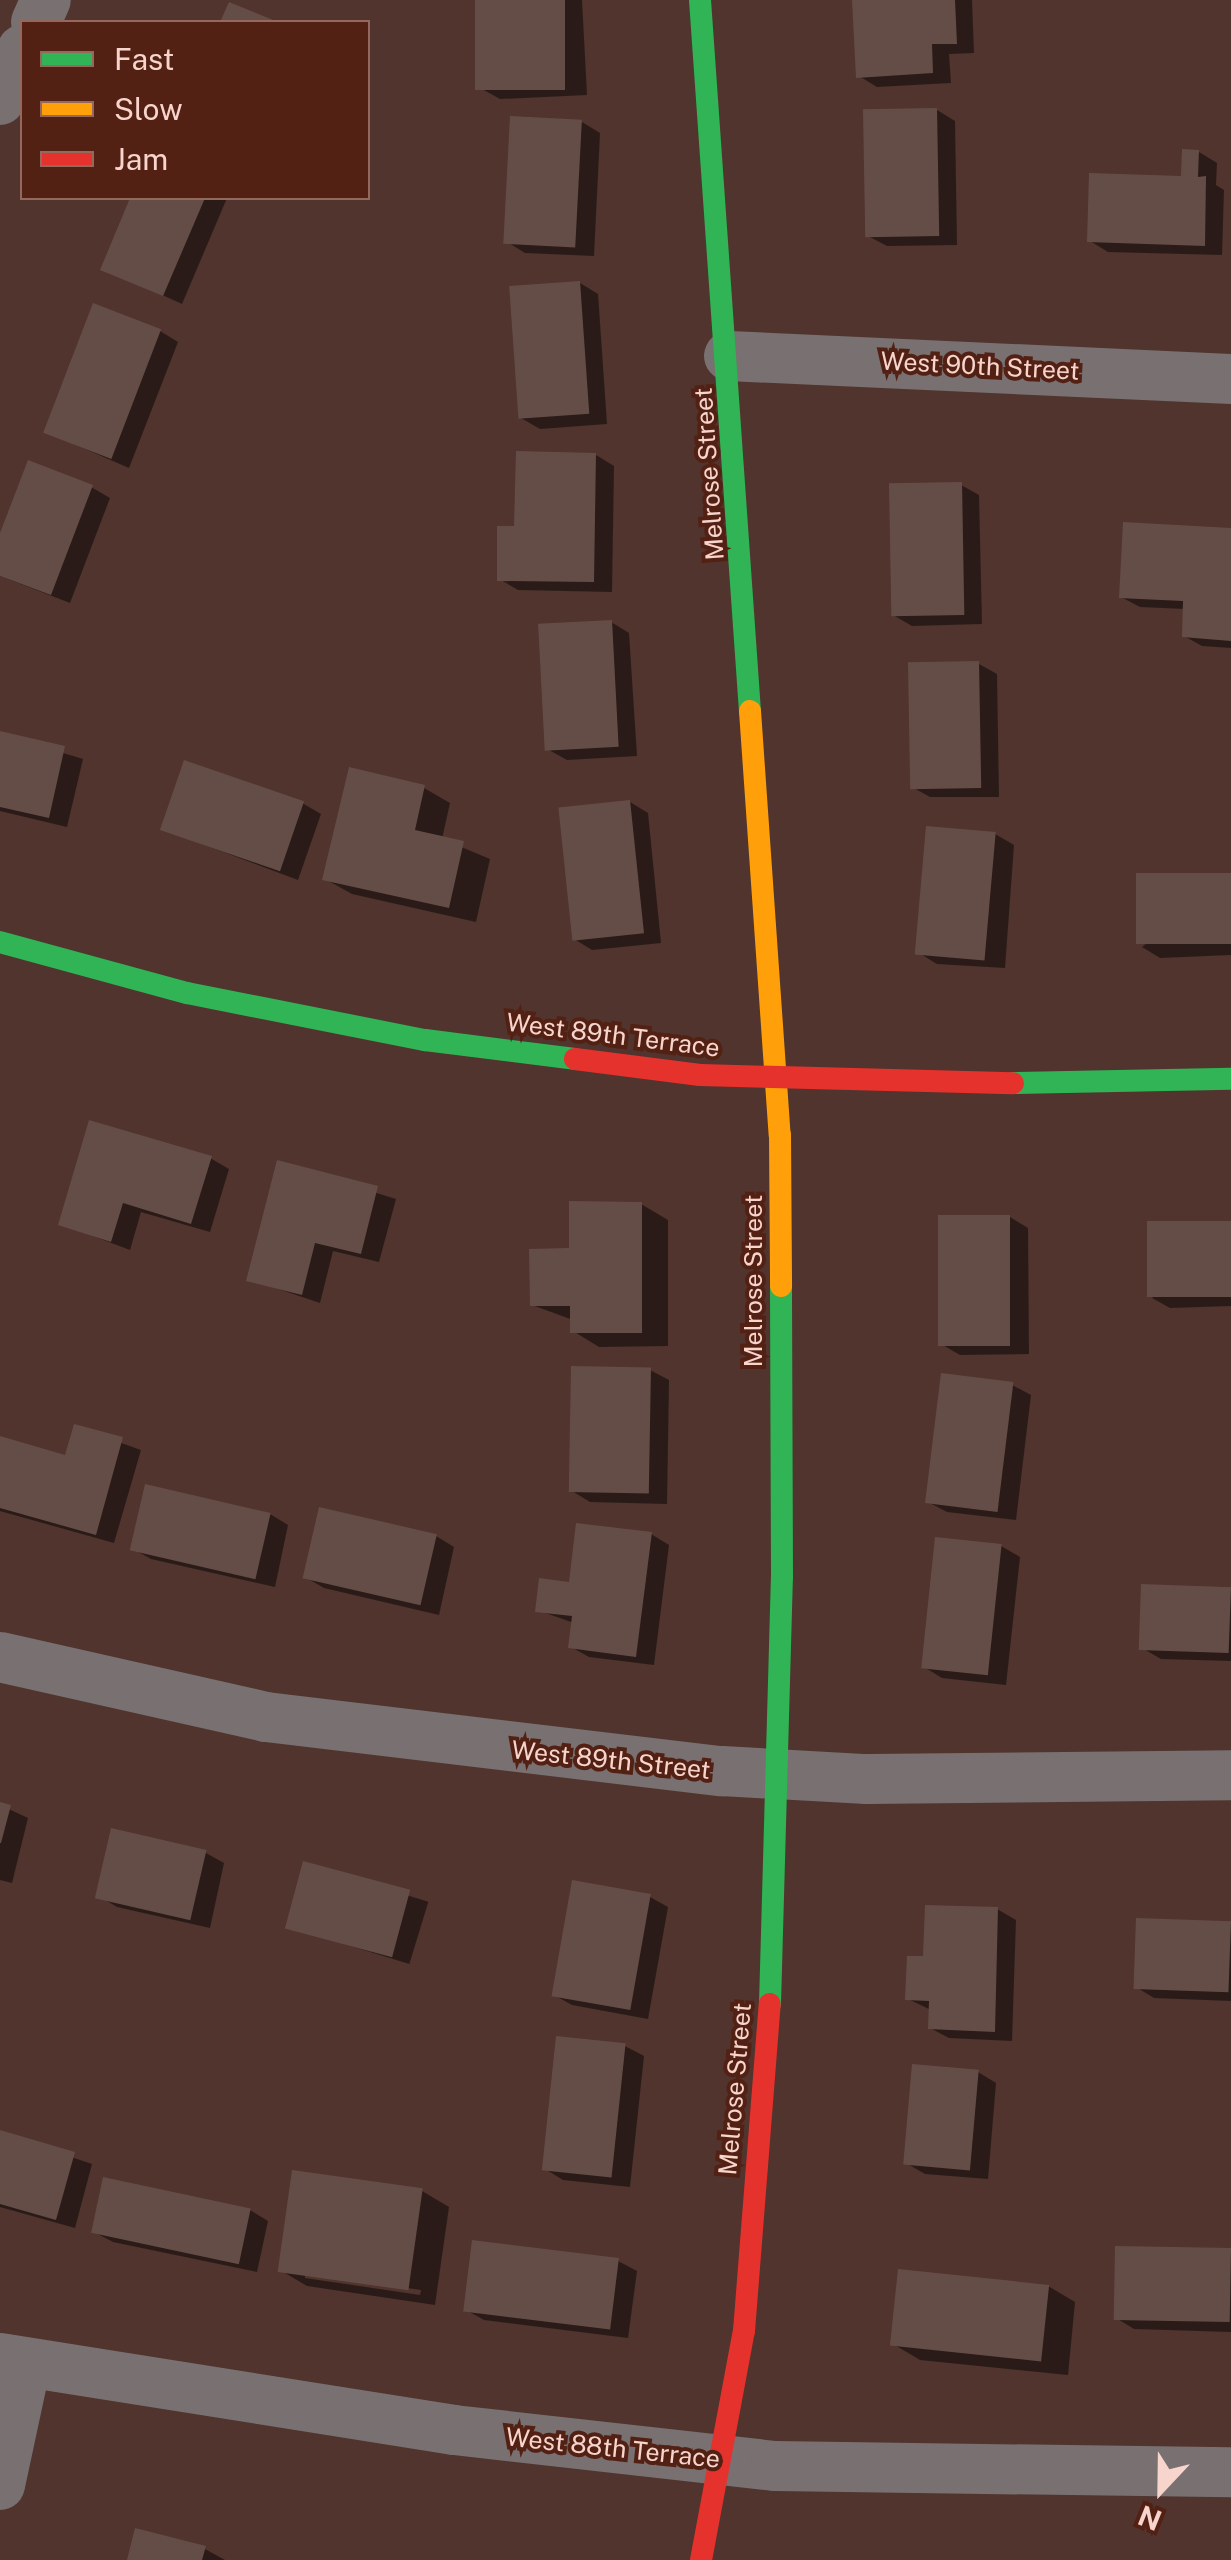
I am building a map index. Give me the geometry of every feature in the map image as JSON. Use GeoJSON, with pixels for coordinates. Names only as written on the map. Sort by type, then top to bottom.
{"type":"FeatureCollection","features":[{"type":"Feature","properties":{"kind":"street","name":"Melrose Street"},"geometry":{"type":"LineString","coordinates":[[700,0],[729,356],[776,1080],[782,1557],[772,1976],[746,2312],[701,2560]]}},
{"type":"Feature","properties":{"kind":"street"},"geometry":{"type":"LineString","coordinates":[[0,100],[20,55]]}},
{"type":"Feature","properties":{"kind":"street","name":"West 90th Street"},"geometry":{"type":"LineString","coordinates":[[729,356],[1231,379]]}},
{"type":"Feature","properties":{"kind":"street","name":"West 89th Terrace"},"geometry":{"type":"LineString","coordinates":[[0,942],[187,992],[425,1040],[776,1080],[1231,1079]]}},
{"type":"Feature","properties":{"kind":"street","name":"West 89th Street"},"geometry":{"type":"LineString","coordinates":[[0,1657],[266,1717],[456,1744],[778,1775],[1231,1775]]}},
{"type":"Feature","properties":{"kind":"street"},"geometry":{"type":"LineString","coordinates":[[0,2485],[13,2361]]}},
{"type":"Feature","properties":{"kind":"street","name":"West 88th Terrace"},"geometry":{"type":"LineString","coordinates":[[13,2361],[454,2430],[775,2466],[1231,2472]]}},
{"type":"Feature","properties":{"kind":"building"},"geometry":{"type":"Polygon","coordinates":[[[475,0],[565,0],[565,90],[475,90],[475,0]]]}},
{"type":"Feature","properties":{"kind":"building"},"geometry":{"type":"Polygon","coordinates":[[[852,0],[955,0],[957,44],[932,44],[933,73],[856,78],[852,0]]]}},
{"type":"Feature","properties":{"kind":"building"},"geometry":{"type":"Polygon","coordinates":[[[229,2],[273,20],[221,20],[229,2]]]}},
{"type":"Feature","properties":{"kind":"building"},"geometry":{"type":"Polygon","coordinates":[[[937,108],[939,236],[865,237],[863,109],[937,108]]]}},
{"type":"Feature","properties":{"kind":"building"},"geometry":{"type":"Polygon","coordinates":[[[510,116],[582,120],[575,248],[503,244],[510,116]]]}},
{"type":"Feature","properties":{"kind":"building"},"geometry":{"type":"Polygon","coordinates":[[[1182,149],[1199,150],[1198,177],[1206,176],[1205,246],[1087,242],[1089,173],[1181,176],[1182,149]]]}},
{"type":"Feature","properties":{"kind":"building"},"geometry":{"type":"Polygon","coordinates":[[[129,200],[204,200],[163,296],[100,270],[129,200]]]}},
{"type":"Feature","properties":{"kind":"building"},"geometry":{"type":"Polygon","coordinates":[[[580,281],[589,414],[518,419],[509,286],[580,281]]]}},
{"type":"Feature","properties":{"kind":"building"},"geometry":{"type":"Polygon","coordinates":[[[93,303],[161,329],[111,459],[43,433],[93,303]]]}},
{"type":"Feature","properties":{"kind":"building"},"geometry":{"type":"Polygon","coordinates":[[[516,451],[596,453],[594,582],[497,581],[497,526],[514,526],[516,451]]]}},
{"type":"Feature","properties":{"kind":"building"},"geometry":{"type":"Polygon","coordinates":[[[28,460],[93,485],[51,595],[0,576],[0,533],[28,460]]]}},
{"type":"Feature","properties":{"kind":"building"},"geometry":{"type":"Polygon","coordinates":[[[962,482],[964,615],[891,616],[889,483],[962,482]]]}},
{"type":"Feature","properties":{"kind":"building"},"geometry":{"type":"Polygon","coordinates":[[[1123,522],[1231,528],[1231,641],[1182,637],[1183,601],[1119,598],[1123,522]]]}},
{"type":"Feature","properties":{"kind":"building"},"geometry":{"type":"Polygon","coordinates":[[[612,620],[619,747],[545,751],[538,624],[612,620]]]}},
{"type":"Feature","properties":{"kind":"building"},"geometry":{"type":"Polygon","coordinates":[[[979,661],[981,788],[910,789],[908,662],[979,661]]]}},
{"type":"Feature","properties":{"kind":"building"},"geometry":{"type":"Polygon","coordinates":[[[0,731],[65,746],[49,818],[0,807],[0,731]]]}},
{"type":"Feature","properties":{"kind":"building"},"geometry":{"type":"Polygon","coordinates":[[[184,760],[304,801],[280,871],[160,830],[184,760]]]}},
{"type":"Feature","properties":{"kind":"building"},"geometry":{"type":"Polygon","coordinates":[[[349,767],[425,785],[415,830],[464,841],[449,908],[322,880],[349,767]]]}},
{"type":"Feature","properties":{"kind":"building"},"geometry":{"type":"Polygon","coordinates":[[[630,800],[644,933],[572,941],[558,808],[630,800]]]}},
{"type":"Feature","properties":{"kind":"building"},"geometry":{"type":"Polygon","coordinates":[[[926,826],[996,832],[984,961],[915,955],[926,826]]]}},
{"type":"Feature","properties":{"kind":"building"},"geometry":{"type":"Polygon","coordinates":[[[1136,873],[1231,873],[1231,944],[1136,944],[1136,873]]]}},
{"type":"Feature","properties":{"kind":"building"},"geometry":{"type":"Polygon","coordinates":[[[89,1120],[212,1156],[191,1224],[123,1203],[111,1242],[58,1225],[89,1120]]]}},
{"type":"Feature","properties":{"kind":"building"},"geometry":{"type":"Polygon","coordinates":[[[277,1160],[378,1186],[361,1254],[315,1243],[302,1295],[246,1281],[277,1160]]]}},
{"type":"Feature","properties":{"kind":"building"},"geometry":{"type":"Polygon","coordinates":[[[569,1201],[642,1202],[642,1333],[570,1333],[570,1306],[530,1306],[529,1249],[569,1248],[569,1201]]]}},
{"type":"Feature","properties":{"kind":"building"},"geometry":{"type":"Polygon","coordinates":[[[938,1215],[1010,1215],[1010,1346],[938,1346],[938,1215]]]}},
{"type":"Feature","properties":{"kind":"building"},"geometry":{"type":"Polygon","coordinates":[[[1147,1221],[1231,1221],[1231,1297],[1147,1297],[1147,1221]]]}},
{"type":"Feature","properties":{"kind":"building"},"geometry":{"type":"Polygon","coordinates":[[[571,1366],[651,1367],[649,1493],[569,1492],[571,1366]]]}},
{"type":"Feature","properties":{"kind":"building"},"geometry":{"type":"Polygon","coordinates":[[[941,1373],[1013,1382],[997,1512],[925,1503],[941,1373]]]}},
{"type":"Feature","properties":{"kind":"building"},"geometry":{"type":"Polygon","coordinates":[[[74,1424],[123,1437],[96,1535],[0,1508],[0,1436],[65,1455],[74,1424]]]}},
{"type":"Feature","properties":{"kind":"building"},"geometry":{"type":"Polygon","coordinates":[[[145,1484],[271,1513],[255,1579],[130,1550],[145,1484]]]}},
{"type":"Feature","properties":{"kind":"building"},"geometry":{"type":"Polygon","coordinates":[[[319,1507],[437,1534],[420,1605],[303,1578],[319,1507]]]}},
{"type":"Feature","properties":{"kind":"building"},"geometry":{"type":"Polygon","coordinates":[[[576,1523],[652,1532],[636,1657],[568,1648],[572,1616],[535,1612],[539,1578],[569,1582],[576,1523]]]}},
{"type":"Feature","properties":{"kind":"building"},"geometry":{"type":"Polygon","coordinates":[[[935,1537],[1002,1544],[988,1675],[921,1668],[935,1537]]]}},
{"type":"Feature","properties":{"kind":"building"},"geometry":{"type":"Polygon","coordinates":[[[1141,1584],[1231,1587],[1229,1653],[1139,1650],[1141,1584]]]}},
{"type":"Feature","properties":{"kind":"building"},"geometry":{"type":"Polygon","coordinates":[[[0,1802],[11,1805],[1,1843],[0,1843],[0,1802]]]}},
{"type":"Feature","properties":{"kind":"building"},"geometry":{"type":"Polygon","coordinates":[[[111,1828],[206,1850],[190,1920],[95,1898],[111,1828]]]}},
{"type":"Feature","properties":{"kind":"building"},"geometry":{"type":"Polygon","coordinates":[[[303,1861],[410,1890],[392,1957],[285,1929],[303,1861]]]}},
{"type":"Feature","properties":{"kind":"building"},"geometry":{"type":"Polygon","coordinates":[[[572,1880],[651,1894],[630,2010],[552,1996],[572,1880]]]}},
{"type":"Feature","properties":{"kind":"building"},"geometry":{"type":"Polygon","coordinates":[[[925,1905],[998,1907],[995,2032],[928,2029],[929,2001],[905,2000],[907,1956],[923,1956],[925,1905]]]}},
{"type":"Feature","properties":{"kind":"building"},"geometry":{"type":"Polygon","coordinates":[[[1136,1918],[1231,1921],[1228,1992],[1134,1989],[1136,1918]]]}},
{"type":"Feature","properties":{"kind":"building"},"geometry":{"type":"Polygon","coordinates":[[[556,2036],[626,2043],[612,2178],[542,2170],[556,2036]]]}},
{"type":"Feature","properties":{"kind":"building"},"geometry":{"type":"Polygon","coordinates":[[[912,2064],[979,2070],[970,2170],[903,2165],[912,2064]]]}},
{"type":"Feature","properties":{"kind":"building"},"geometry":{"type":"Polygon","coordinates":[[[0,2130],[75,2152],[56,2220],[0,2204],[0,2130]]]}},
{"type":"Feature","properties":{"kind":"building"},"geometry":{"type":"Polygon","coordinates":[[[292,2170],[423,2188],[408,2290],[278,2272],[292,2170]]]}},
{"type":"Feature","properties":{"kind":"building"},"geometry":{"type":"Polygon","coordinates":[[[103,2177],[251,2208],[239,2264],[91,2233],[103,2177]]]}},
{"type":"Feature","properties":{"kind":"building"},"geometry":{"type":"Polygon","coordinates":[[[472,2240],[619,2258],[610,2329],[463,2311],[472,2240]]]}},
{"type":"Feature","properties":{"kind":"building"},"geometry":{"type":"Polygon","coordinates":[[[1115,2246],[1231,2248],[1230,2322],[1114,2320],[1115,2246]]]}},
{"type":"Feature","properties":{"kind":"building"},"geometry":{"type":"Polygon","coordinates":[[[898,2269],[1049,2285],[1041,2361],[890,2346],[898,2269]]]}},
{"type":"Feature","properties":{"kind":"building"},"geometry":{"type":"Polygon","coordinates":[[[135,2528],[206,2546],[202,2560],[127,2560],[135,2528]]]}},
{"type":"Feature","properties":{"kind":"traffic: fast"},"geometry":{"type":"LineString","coordinates":[[700,0],[750,711]]}},
{"type":"Feature","properties":{"kind":"traffic: fast"},"geometry":{"type":"LineString","coordinates":[[0,942],[187,993],[425,1040],[575,1059]]}},
{"type":"Feature","properties":{"kind":"traffic: fast"},"geometry":{"type":"LineString","coordinates":[[1013,1083],[1231,1079]]}},
{"type":"Feature","properties":{"kind":"traffic: fast"},"geometry":{"type":"LineString","coordinates":[[770,2004],[782,1577],[781,1286]]}},
{"type":"Feature","properties":{"kind":"traffic: slow"},"geometry":{"type":"LineString","coordinates":[[750,711],[780,1135],[781,1286]]}},
{"type":"Feature","properties":{"kind":"traffic: jam"},"geometry":{"type":"LineString","coordinates":[[575,1059],[700,1075],[1013,1083]]}},
{"type":"Feature","properties":{"kind":"traffic: jam"},"geometry":{"type":"LineString","coordinates":[[701,2560],[744,2331],[770,2004]]}}]}
